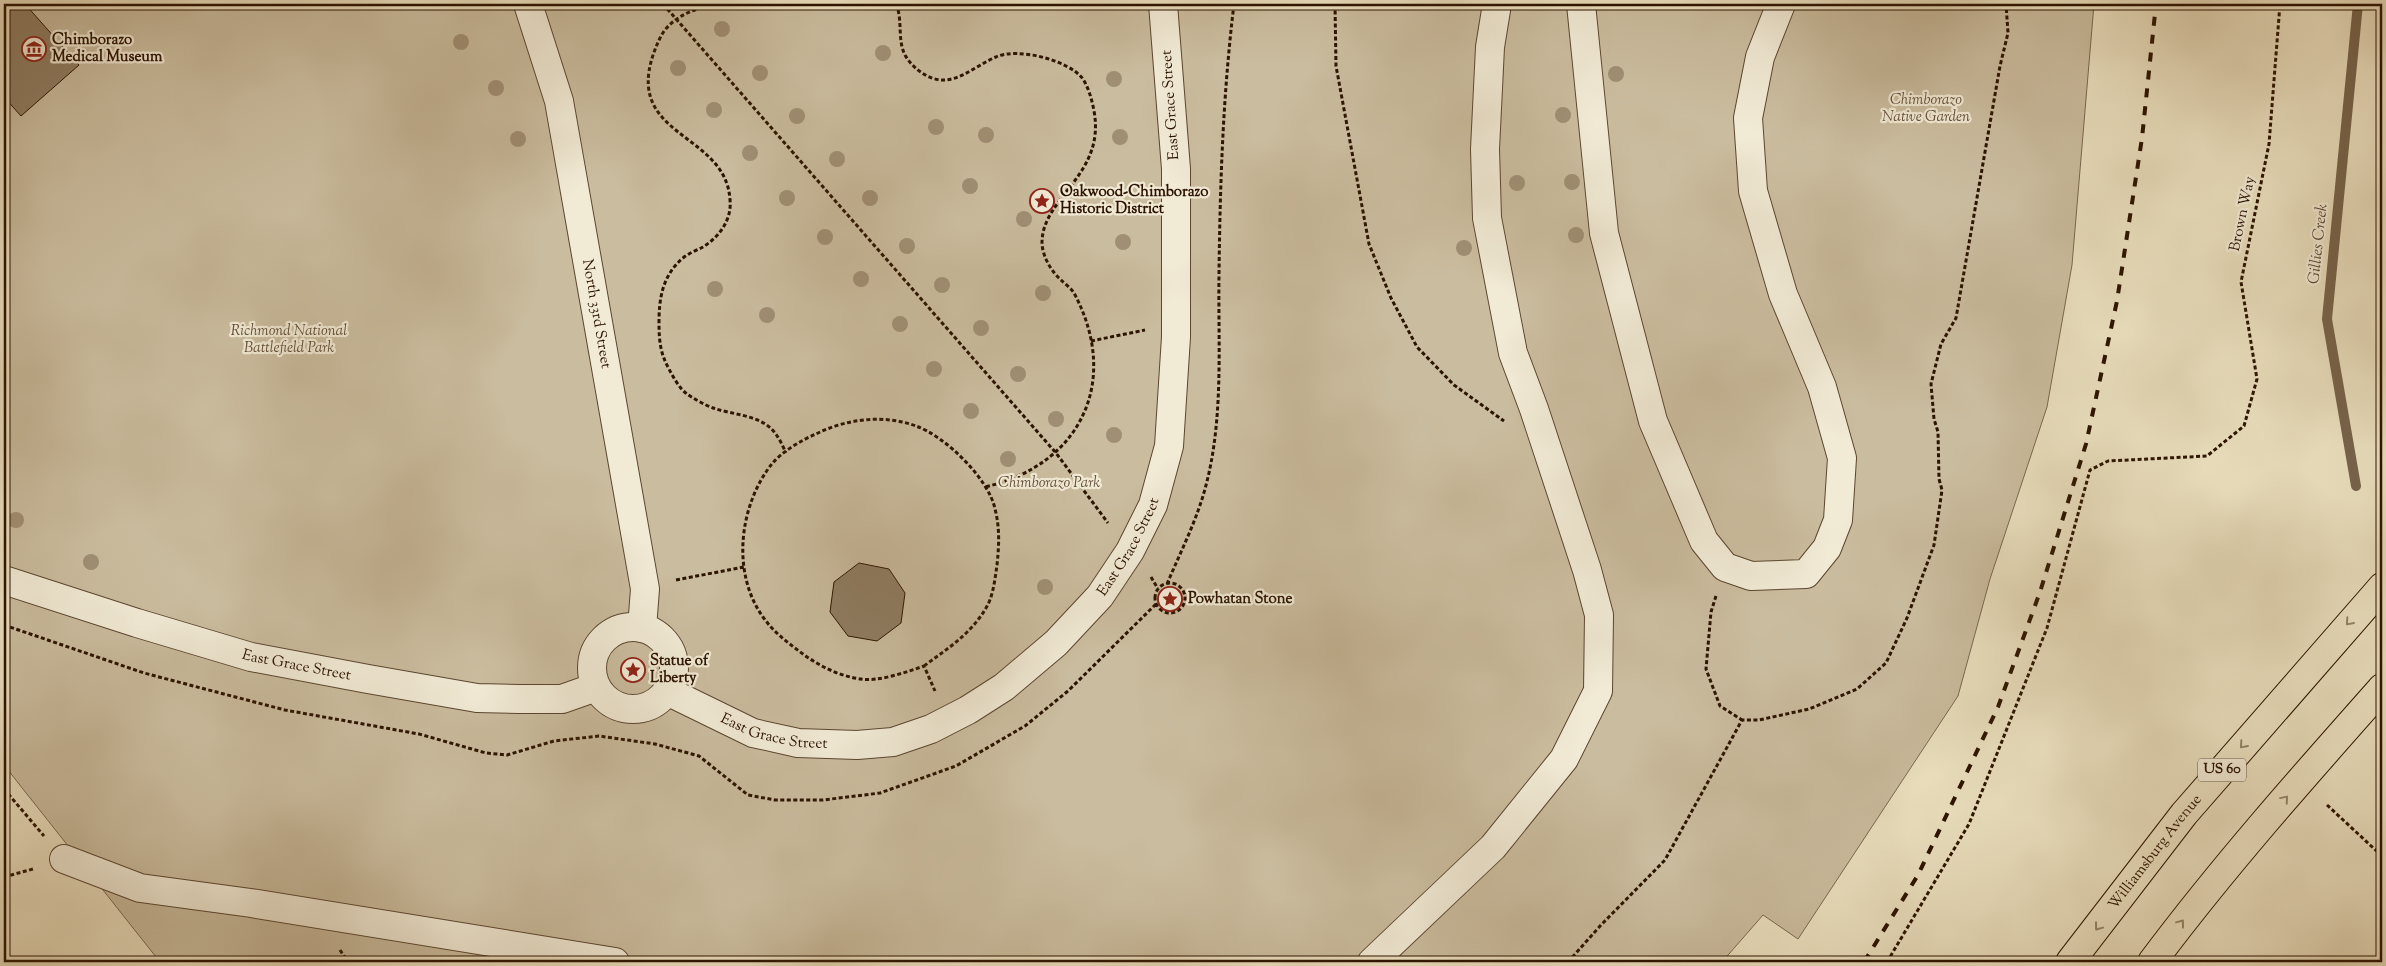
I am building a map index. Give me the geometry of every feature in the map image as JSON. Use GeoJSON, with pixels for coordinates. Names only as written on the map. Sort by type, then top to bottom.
{"type":"FeatureCollection","features":[{"type":"Feature","properties":{"kind":"main road","name":"Williamsburg Avenue"},"geometry":{"type":"LineString","coordinates":[[2070,962],[2184,814],[2382,587]]}},
{"type":"Feature","properties":{"kind":"main road"},"geometry":{"type":"LineString","coordinates":[[2152,962],[2184,919],[2311,767],[2382,688]]}},
{"type":"Feature","properties":{"kind":"street","name":"North 33rd Street"},"geometry":{"type":"LineString","coordinates":[[528,4],[559,100],[644,589],[642,628]]}},
{"type":"Feature","properties":{"kind":"street","name":"East Grace Street"},"geometry":{"type":"LineString","coordinates":[[667,691],[700,709],[762,735],[798,743],[857,745],[893,742],[931,729],[968,710],[1004,686],[1056,643],[1100,596],[1130,550],[1153,506],[1169,446],[1176,337],[1176,168],[1166,18],[1163,4]]}},
{"type":"Feature","properties":{"kind":"street"},"geometry":{"type":"LineString","coordinates":[[1372,962],[1493,847],[1564,759],[1598,691],[1599,614],[1587,570],[1544,440],[1512,353],[1487,213],[1486,149],[1490,47],[1498,4]]}},
{"type":"Feature","properties":{"kind":"street"},"geometry":{"type":"LineString","coordinates":[[1581,4],[1604,234],[1653,420],[1704,541],[1725,567],[1750,576],[1806,574],[1827,548],[1838,520],[1842,458],[1822,388],[1782,294],[1753,191],[1748,118],[1760,57],[1781,4]]}},
{"type":"Feature","properties":{"kind":"street","name":"East Grace Street"},"geometry":{"type":"LineString","coordinates":[[4,580],[251,657],[368,679],[477,698],[562,699],[596,687]]}},
{"type":"Feature","properties":{"kind":"street"},"geometry":{"type":"LineString","coordinates":[[642,628],[659,637],[671,653],[674,672],[667,691],[651,706],[630,710],[610,702],[596,687],[593,677],[593,662],[598,647],[604,639],[622,629],[642,628]]}},
{"type":"Feature","properties":{"kind":"street"},"geometry":{"type":"LineString","coordinates":[[64,860],[140,888],[251,902],[615,962]]}},
{"type":"Feature","properties":{"kind":"path"},"geometry":{"type":"LineString","coordinates":[[662,4],[1056,453],[1113,528]]}},
{"type":"Feature","properties":{"kind":"path"},"geometry":{"type":"LineString","coordinates":[[773,4],[763,8],[749,5],[702,7],[676,19],[661,36],[651,60],[649,88],[654,108],[666,124],[711,160],[725,175],[731,201],[728,217],[720,234],[704,246],[683,257],[667,276],[658,298],[659,347],[669,370],[685,393],[712,408],[762,422],[775,432],[786,453]]}},
{"type":"Feature","properties":{"kind":"path"},"geometry":{"type":"LineString","coordinates":[[896,4],[900,40],[906,56],[918,71],[934,79],[947,81],[963,75],[998,56],[1013,54],[1040,57],[1071,67],[1083,80],[1091,97],[1094,111],[1094,141],[1085,168],[1054,209],[1046,224],[1042,244],[1046,260],[1059,278],[1073,291],[1087,323],[1091,340],[1093,377],[1089,400],[1081,420],[1066,444],[1056,453],[1026,472],[1003,483],[985,487]]}},
{"type":"Feature","properties":{"kind":"path"},"geometry":{"type":"LineString","coordinates":[[4,625],[144,673],[199,689],[285,710],[419,734],[486,753],[507,755],[554,741],[599,736],[655,744],[699,756],[748,794],[775,800],[823,800],[880,793],[956,766],[1026,726],[1068,691],[1156,604],[1158,589],[1166,584],[1205,490],[1215,437],[1218,396],[1220,183],[1225,94],[1234,4]]}},
{"type":"Feature","properties":{"kind":"path"},"geometry":{"type":"LineString","coordinates":[[1335,4],[1336,66],[1369,244],[1391,298],[1417,347],[1454,385],[1498,418],[1544,440]]}},
{"type":"Feature","properties":{"kind":"path","name":"Brown Way"},"geometry":{"type":"LineString","coordinates":[[1887,962],[1969,824],[2047,628],[2090,470],[2108,461],[2207,456],[2244,426],[2257,379],[2241,282],[2269,144],[2280,4]]}},
{"type":"Feature","properties":{"kind":"path"},"geometry":{"type":"LineString","coordinates":[[1091,340],[1139,330],[1149,330]]}},
{"type":"Feature","properties":{"kind":"path"},"geometry":{"type":"LineString","coordinates":[[882,419],[916,426],[948,444],[985,487],[995,507],[1000,542],[996,578],[987,607],[963,637],[924,666],[900,674],[862,680],[819,666],[785,641],[765,620],[752,594],[744,567],[742,538],[750,502],[772,464],[786,453],[801,441],[838,423],[882,419]]}},
{"type":"Feature","properties":{"kind":"path"},"geometry":{"type":"LineString","coordinates":[[681,579],[744,567]]}},
{"type":"Feature","properties":{"kind":"path"},"geometry":{"type":"LineString","coordinates":[[1725,567],[1711,612],[1706,669],[1720,706],[1742,720]]}},
{"type":"Feature","properties":{"kind":"path"},"geometry":{"type":"LineString","coordinates":[[1156,604],[1162,611],[1172,613],[1184,605],[1185,595],[1180,587],[1166,584]]}},
{"type":"Feature","properties":{"kind":"path"},"geometry":{"type":"LineString","coordinates":[[924,666],[936,693]]}},
{"type":"Feature","properties":{"kind":"path"},"geometry":{"type":"LineString","coordinates":[[4,789],[46,838]]}},
{"type":"Feature","properties":{"kind":"path"},"geometry":{"type":"LineString","coordinates":[[2327,805],[2382,856]]}},
{"type":"Feature","properties":{"kind":"green space","name":"Chimborazo Park"},"geometry":{"type":"Polygon","coordinates":[[[4,4],[2094,4],[2072,265],[2047,407],[1990,579],[1958,696],[1798,939],[1763,915],[1722,962],[160,962],[4,765],[4,4]]]}},
{"type":"Feature","properties":{"kind":"building","name":"Chimborazo Medical Museum"},"geometry":{"type":"Polygon","coordinates":[[[4,4],[25,4],[79,65],[21,116],[4,97],[4,4]]]}},
{"type":"Feature","properties":{"kind":"building"},"geometry":{"type":"Polygon","coordinates":[[[859,563],[889,569],[905,593],[901,623],[877,641],[848,636],[830,612],[834,582],[859,563]]]}},
{"type":"Feature","properties":{"kind":"waterway","name":"Gillies Creek"},"geometry":{"type":"LineString","coordinates":[[2356,486],[2327,319],[2358,4]]}},
{"type":"Feature","properties":{"kind":"railway"},"geometry":{"type":"LineString","coordinates":[[1864,962],[1918,875],[1998,707],[2040,592],[2086,444],[2117,301],[2142,138],[2156,4]]}},
{"type":"Feature","properties":{"kind":"place","name":"Chimborazo Medical Museum"},"geometry":{"type":"Point","coordinates":[34,49]}},
{"type":"Feature","properties":{"kind":"place","name":"Oakwood-Chimborazo Historic District"},"geometry":{"type":"Point","coordinates":[1042,201]}},
{"type":"Feature","properties":{"kind":"place","name":"Powhatan Stone"},"geometry":{"type":"Point","coordinates":[1170,599]}},
{"type":"Feature","properties":{"kind":"place","name":"Statue of Liberty"},"geometry":{"type":"Point","coordinates":[633,670]}},
{"type":"Feature","properties":{"kind":"park label","name":"Chimborazo Native Garden"},"geometry":{"type":"Point","coordinates":[1926,108]}},
{"type":"Feature","properties":{"kind":"park label","name":"Richmond National Battlefield Park"},"geometry":{"type":"Point","coordinates":[289,340]}}]}
